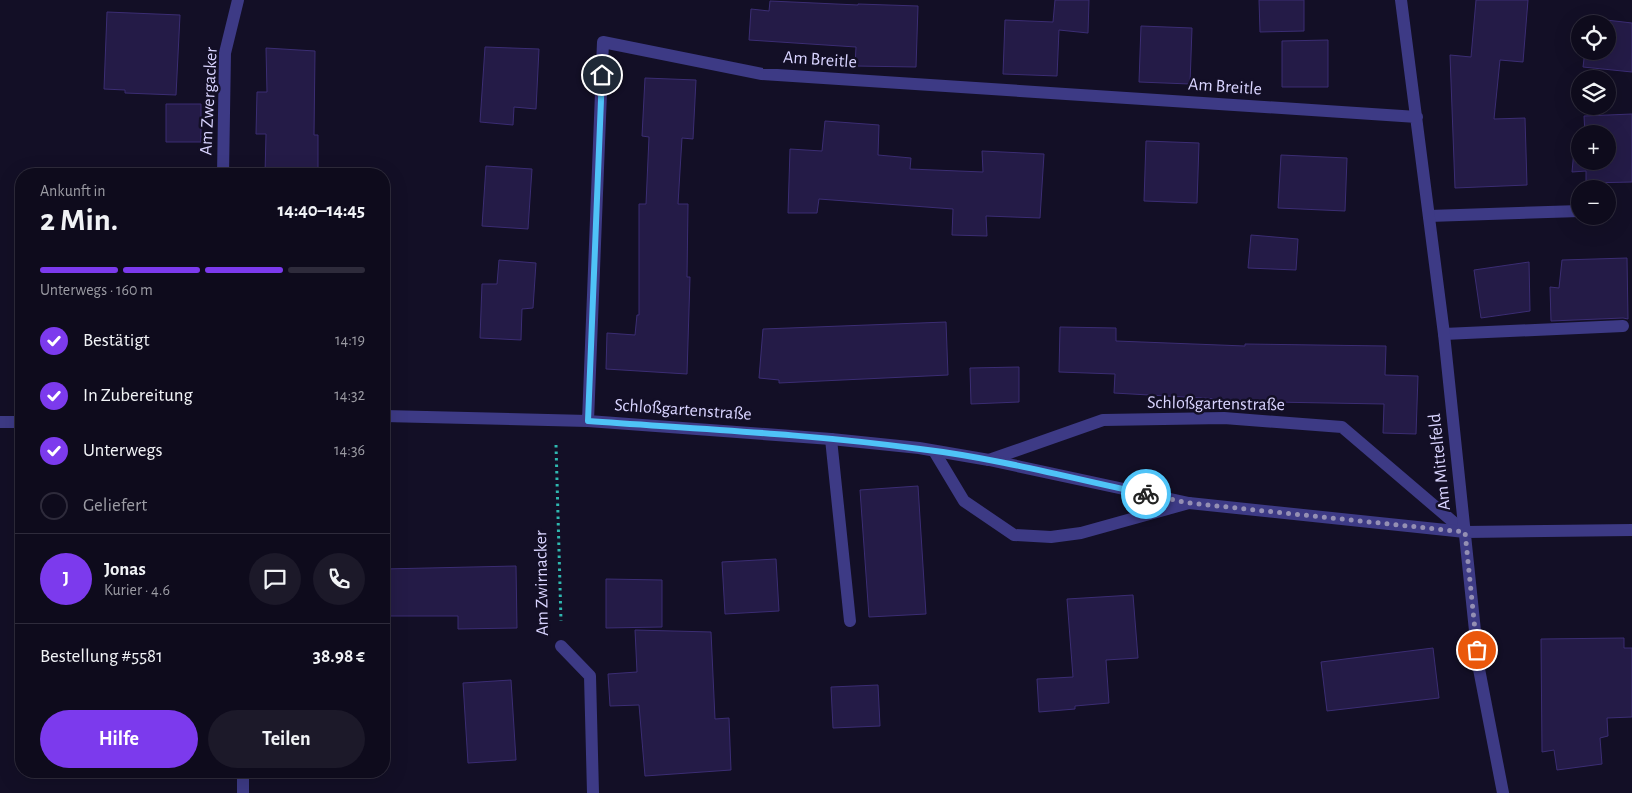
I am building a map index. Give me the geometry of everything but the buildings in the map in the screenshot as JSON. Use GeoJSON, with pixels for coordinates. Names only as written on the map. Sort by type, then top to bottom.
{"type":"FeatureCollection","features":[{"type":"Feature","properties":{"kind":"street","name":"Am Zwergacker"},"geometry":{"type":"LineString","coordinates":[[223,168],[225,53],[238,0]]}},
{"type":"Feature","properties":{"kind":"street","name":"Am Mittelfeld"},"geometry":{"type":"LineString","coordinates":[[1402,0],[1444,334],[1479,669],[1503,793]]}},
{"type":"Feature","properties":{"kind":"street","name":"Am Breitle"},"geometry":{"type":"LineString","coordinates":[[588,421],[603,42],[762,74],[1417,117]]}},
{"type":"Feature","properties":{"kind":"street"},"geometry":{"type":"LineString","coordinates":[[1429,216],[1571,211]]}},
{"type":"Feature","properties":{"kind":"street"},"geometry":{"type":"LineString","coordinates":[[1444,334],[1623,326]]}},
{"type":"Feature","properties":{"kind":"street","name":"Schloßgartenstraße"},"geometry":{"type":"LineString","coordinates":[[390,416],[588,421],[830,439],[934,451],[989,460],[1103,420],[1224,418],[1342,427],[1465,532]]}},
{"type":"Feature","properties":{"kind":"street"},"geometry":{"type":"LineString","coordinates":[[0,422],[15,422]]}},
{"type":"Feature","properties":{"kind":"street"},"geometry":{"type":"LineString","coordinates":[[830,439],[850,621]]}},
{"type":"Feature","properties":{"kind":"street"},"geometry":{"type":"LineString","coordinates":[[934,451],[964,501],[1014,535],[1051,537],[1081,533],[1189,503]]}},
{"type":"Feature","properties":{"kind":"street"},"geometry":{"type":"LineString","coordinates":[[989,460],[1189,503],[1465,532],[1632,530]]}},
{"type":"Feature","properties":{"kind":"street","name":"Am Zwirnacker"},"geometry":{"type":"LineString","coordinates":[[561,646],[590,676],[593,793]]}},
{"type":"Feature","properties":{"kind":"street"},"geometry":{"type":"LineString","coordinates":[[243,778],[244,793]]}},
{"type":"Feature","properties":{"kind":"path","name":"Am Zwirnacker"},"geometry":{"type":"LineString","coordinates":[[556,420],[561,646]]}},
{"type":"Feature","properties":{"kind":"way so far"},"geometry":{"type":"LineString","coordinates":[[1146,494],[1189,503],[1465,532],[1477,650]]}},
{"type":"Feature","properties":{"kind":"route"},"geometry":{"type":"LineString","coordinates":[[602,75],[588,421],[830,439],[919,448],[989,460],[1146,494]]}}]}
